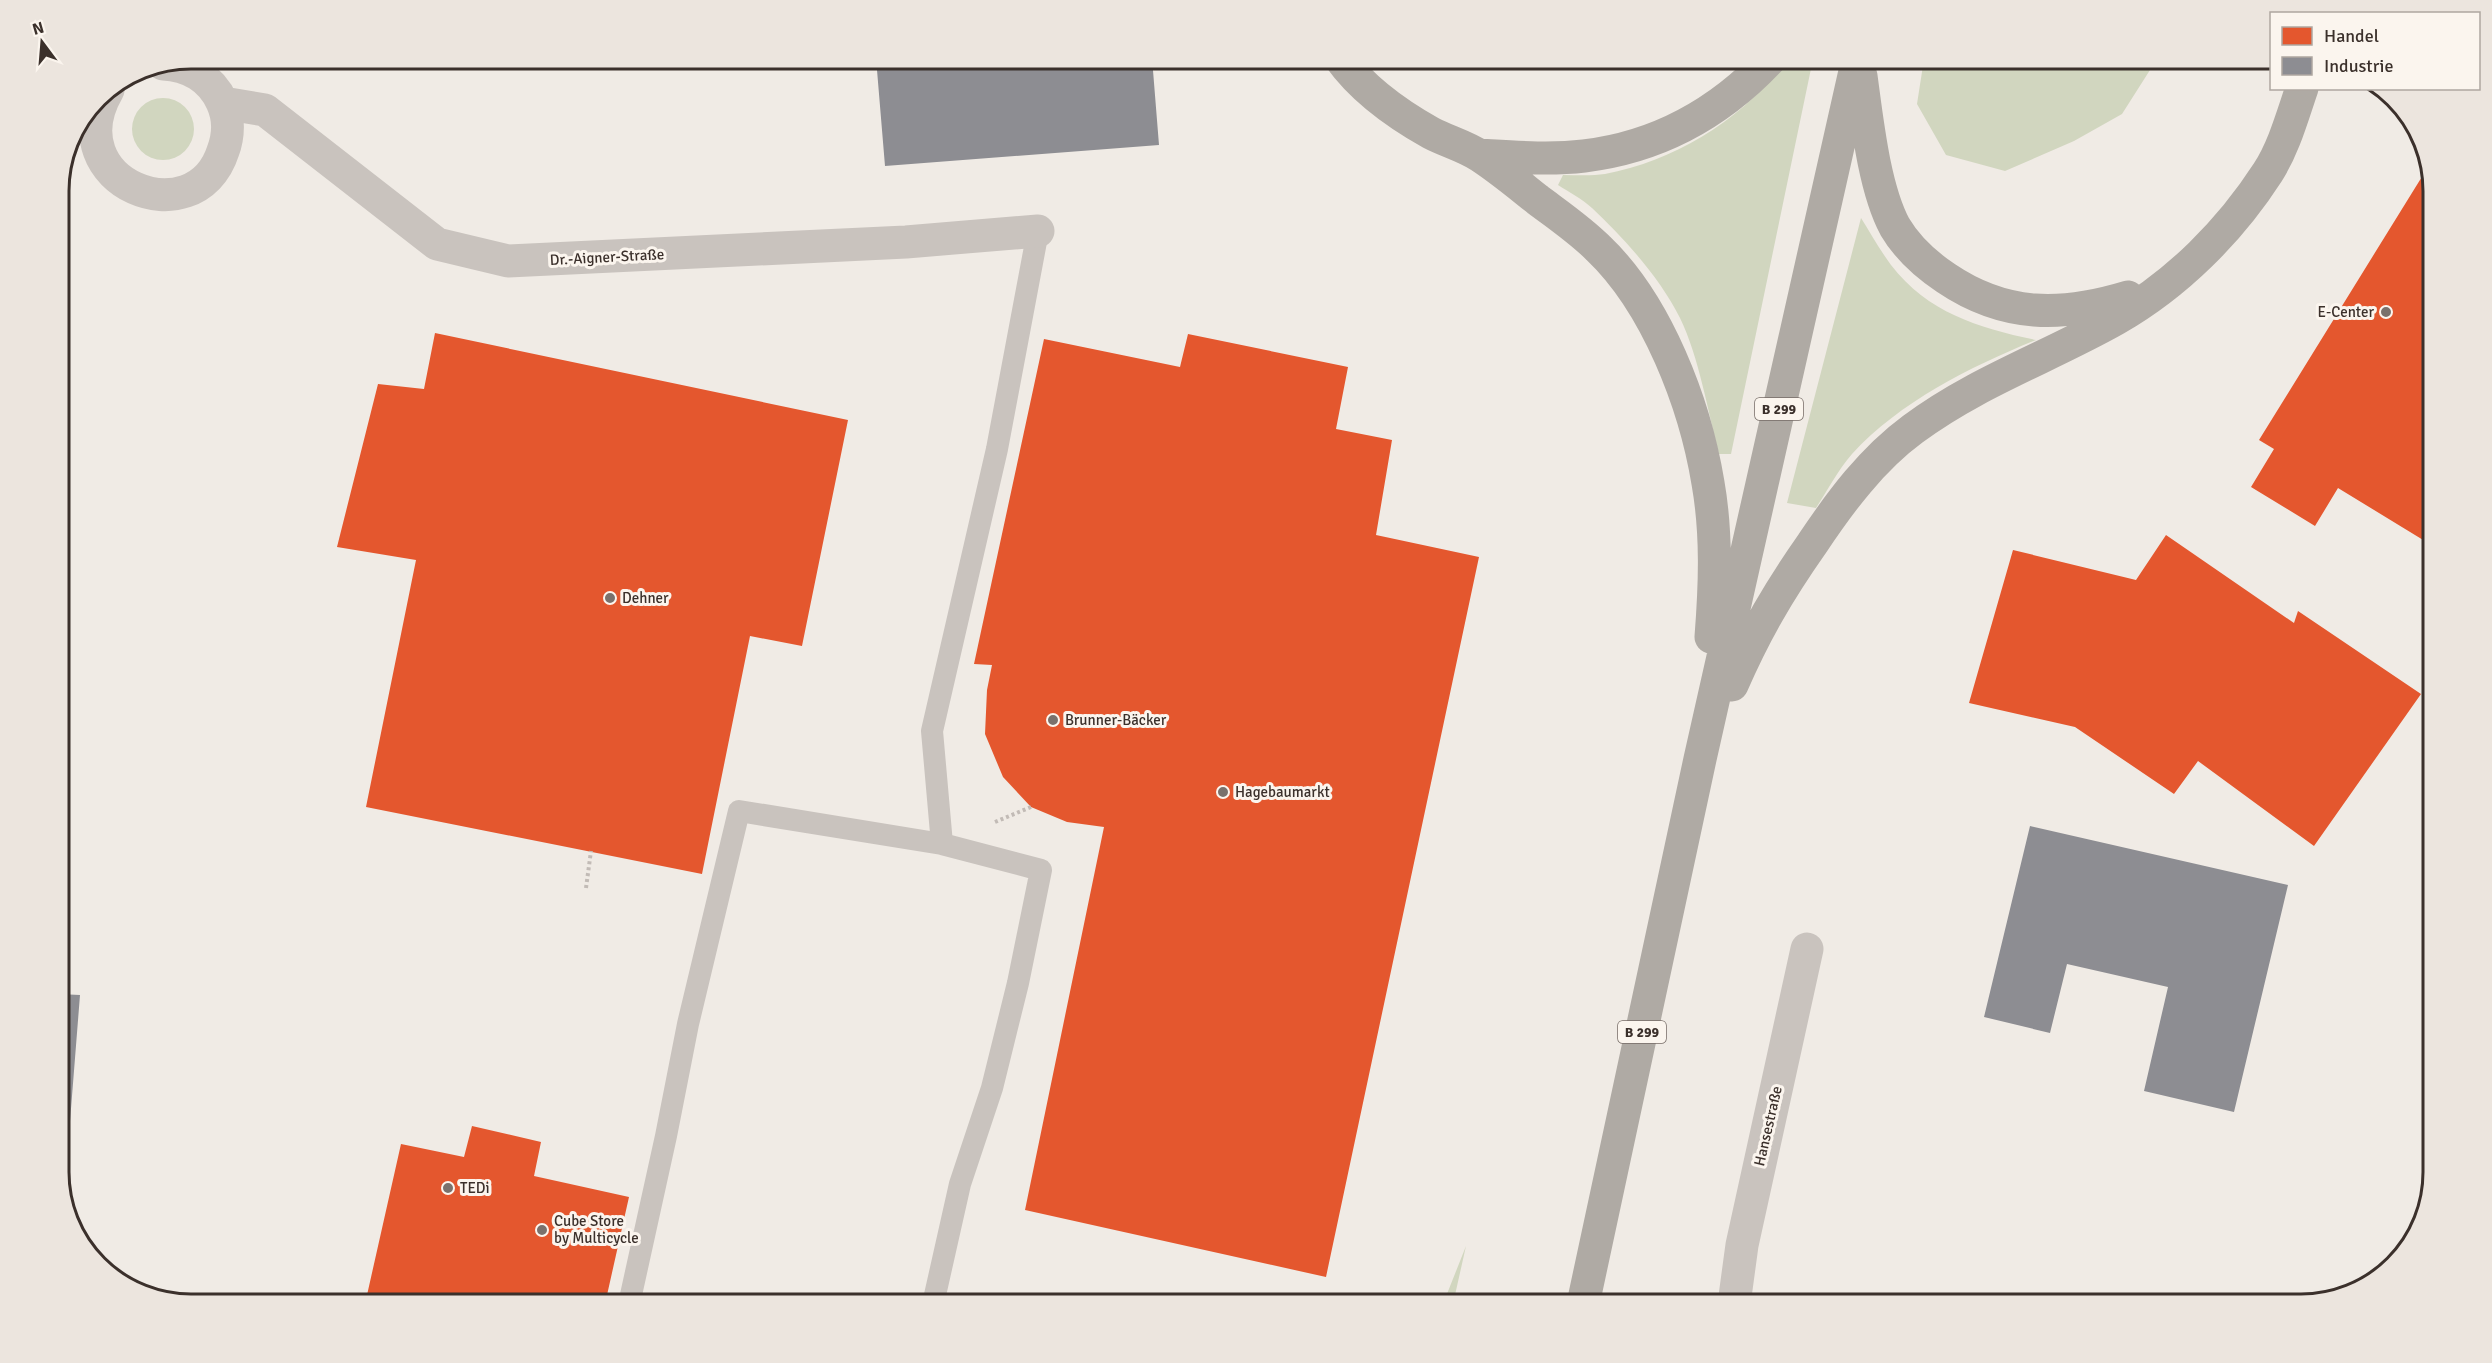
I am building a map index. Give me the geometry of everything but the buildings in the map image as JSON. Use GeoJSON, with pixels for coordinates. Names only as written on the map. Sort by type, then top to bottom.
{"type":"FeatureCollection","features":[{"type":"Feature","properties":{"kind":"highway"},"geometry":{"type":"LineString","coordinates":[[1351,69],[1383,103],[1432,133],[1478,155],[1599,248],[1634,291],[1657,330],[1676,371],[1695,426],[1708,483],[1713,532],[1714,605],[1700,759]]}},
{"type":"Feature","properties":{"kind":"highway"},"geometry":{"type":"LineString","coordinates":[[1478,155],[1531,158],[1584,156],[1630,147],[1669,133],[1715,110],[1748,83],[1761,69]]}},
{"type":"Feature","properties":{"kind":"highway","name":"B 299"},"geometry":{"type":"LineString","coordinates":[[1585,1294],[1700,759],[1856,69]]}},
{"type":"Feature","properties":{"kind":"highway"},"geometry":{"type":"LineString","coordinates":[[1860,69],[1870,143],[1882,190],[1895,226],[1922,262],[1964,291],[2003,307],[2055,312],[2096,307],[2165,286]]}},
{"type":"Feature","properties":{"kind":"highway"},"geometry":{"type":"LineString","coordinates":[[1700,759],[1751,642],[1774,599],[1828,520],[1861,478],[1912,429],[1966,394],[2116,319],[2165,286],[2196,259],[2238,213],[2268,171],[2286,134],[2301,90]]}},
{"type":"Feature","properties":{"kind":"street"},"geometry":{"type":"LineString","coordinates":[[98,112],[96,124],[98,146],[106,166],[121,181],[141,192],[163,195],[181,192],[196,186],[210,174],[221,159],[227,141],[228,122],[223,103],[213,87],[199,74],[188,69]]}},
{"type":"Feature","properties":{"kind":"street","name":"Dr.-Aigner-Straße"},"geometry":{"type":"LineString","coordinates":[[223,103],[265,110],[437,244],[508,261],[906,242],[1038,231]]}},
{"type":"Feature","properties":{"kind":"street","name":"Hansestraße"},"geometry":{"type":"LineString","coordinates":[[1735,1294],[1742,1245],[1807,949]]}},
{"type":"Feature","properties":{"kind":"lane"},"geometry":{"type":"LineString","coordinates":[[942,844],[932,731],[997,449],[1024,317],[1038,231]]}},
{"type":"Feature","properties":{"kind":"lane"},"geometry":{"type":"LineString","coordinates":[[631,1294],[688,1024],[739,811],[942,844],[1041,870],[1018,983],[992,1088],[960,1184],[935,1294]]}},
{"type":"Feature","properties":{"kind":"path"},"geometry":{"type":"LineString","coordinates":[[586,888],[591,851]]}},
{"type":"Feature","properties":{"kind":"green space"},"geometry":{"type":"Polygon","coordinates":[[[1779,69],[1811,69],[1731,454],[1719,454],[1693,350],[1672,303],[1641,260],[1617,233],[1588,205],[1558,185],[1563,175],[1605,174],[1631,168],[1683,147],[1730,118],[1779,69]]]}},
{"type":"Feature","properties":{"kind":"green space"},"geometry":{"type":"Polygon","coordinates":[[[1922,69],[2151,69],[2122,114],[2074,141],[2005,171],[1946,155],[1917,104],[1922,69]]]}},
{"type":"Feature","properties":{"kind":"green space"},"geometry":{"type":"Polygon","coordinates":[[[157,98],[169,98],[185,107],[192,117],[194,129],[192,141],[185,151],[169,160],[157,160],[146,155],[137,146],[132,135],[132,123],[137,112],[146,103],[157,98]]]}},
{"type":"Feature","properties":{"kind":"green space"},"geometry":{"type":"Polygon","coordinates":[[[1861,218],[1891,265],[1906,282],[1938,307],[1975,324],[2036,340],[1938,387],[1892,418],[1852,454],[1816,508],[1787,503],[1861,218]]]}},
{"type":"Feature","properties":{"kind":"green space"},"geometry":{"type":"Polygon","coordinates":[[[1466,1246],[1455,1294],[1447,1294],[1466,1246]]]}},
{"type":"Feature","properties":{"kind":"place","name":"E-Center"},"geometry":{"type":"Point","coordinates":[2386,312]}},
{"type":"Feature","properties":{"kind":"place","name":"Dehner"},"geometry":{"type":"Point","coordinates":[610,598]}},
{"type":"Feature","properties":{"kind":"place","name":"Brunner-Bäcker"},"geometry":{"type":"Point","coordinates":[1053,720]}},
{"type":"Feature","properties":{"kind":"place","name":"Hagebaumarkt"},"geometry":{"type":"Point","coordinates":[1223,792]}},
{"type":"Feature","properties":{"kind":"place","name":"TEDi"},"geometry":{"type":"Point","coordinates":[448,1188]}},
{"type":"Feature","properties":{"kind":"place","name":"Cube Store by Multicycle"},"geometry":{"type":"Point","coordinates":[542,1230]}}]}
